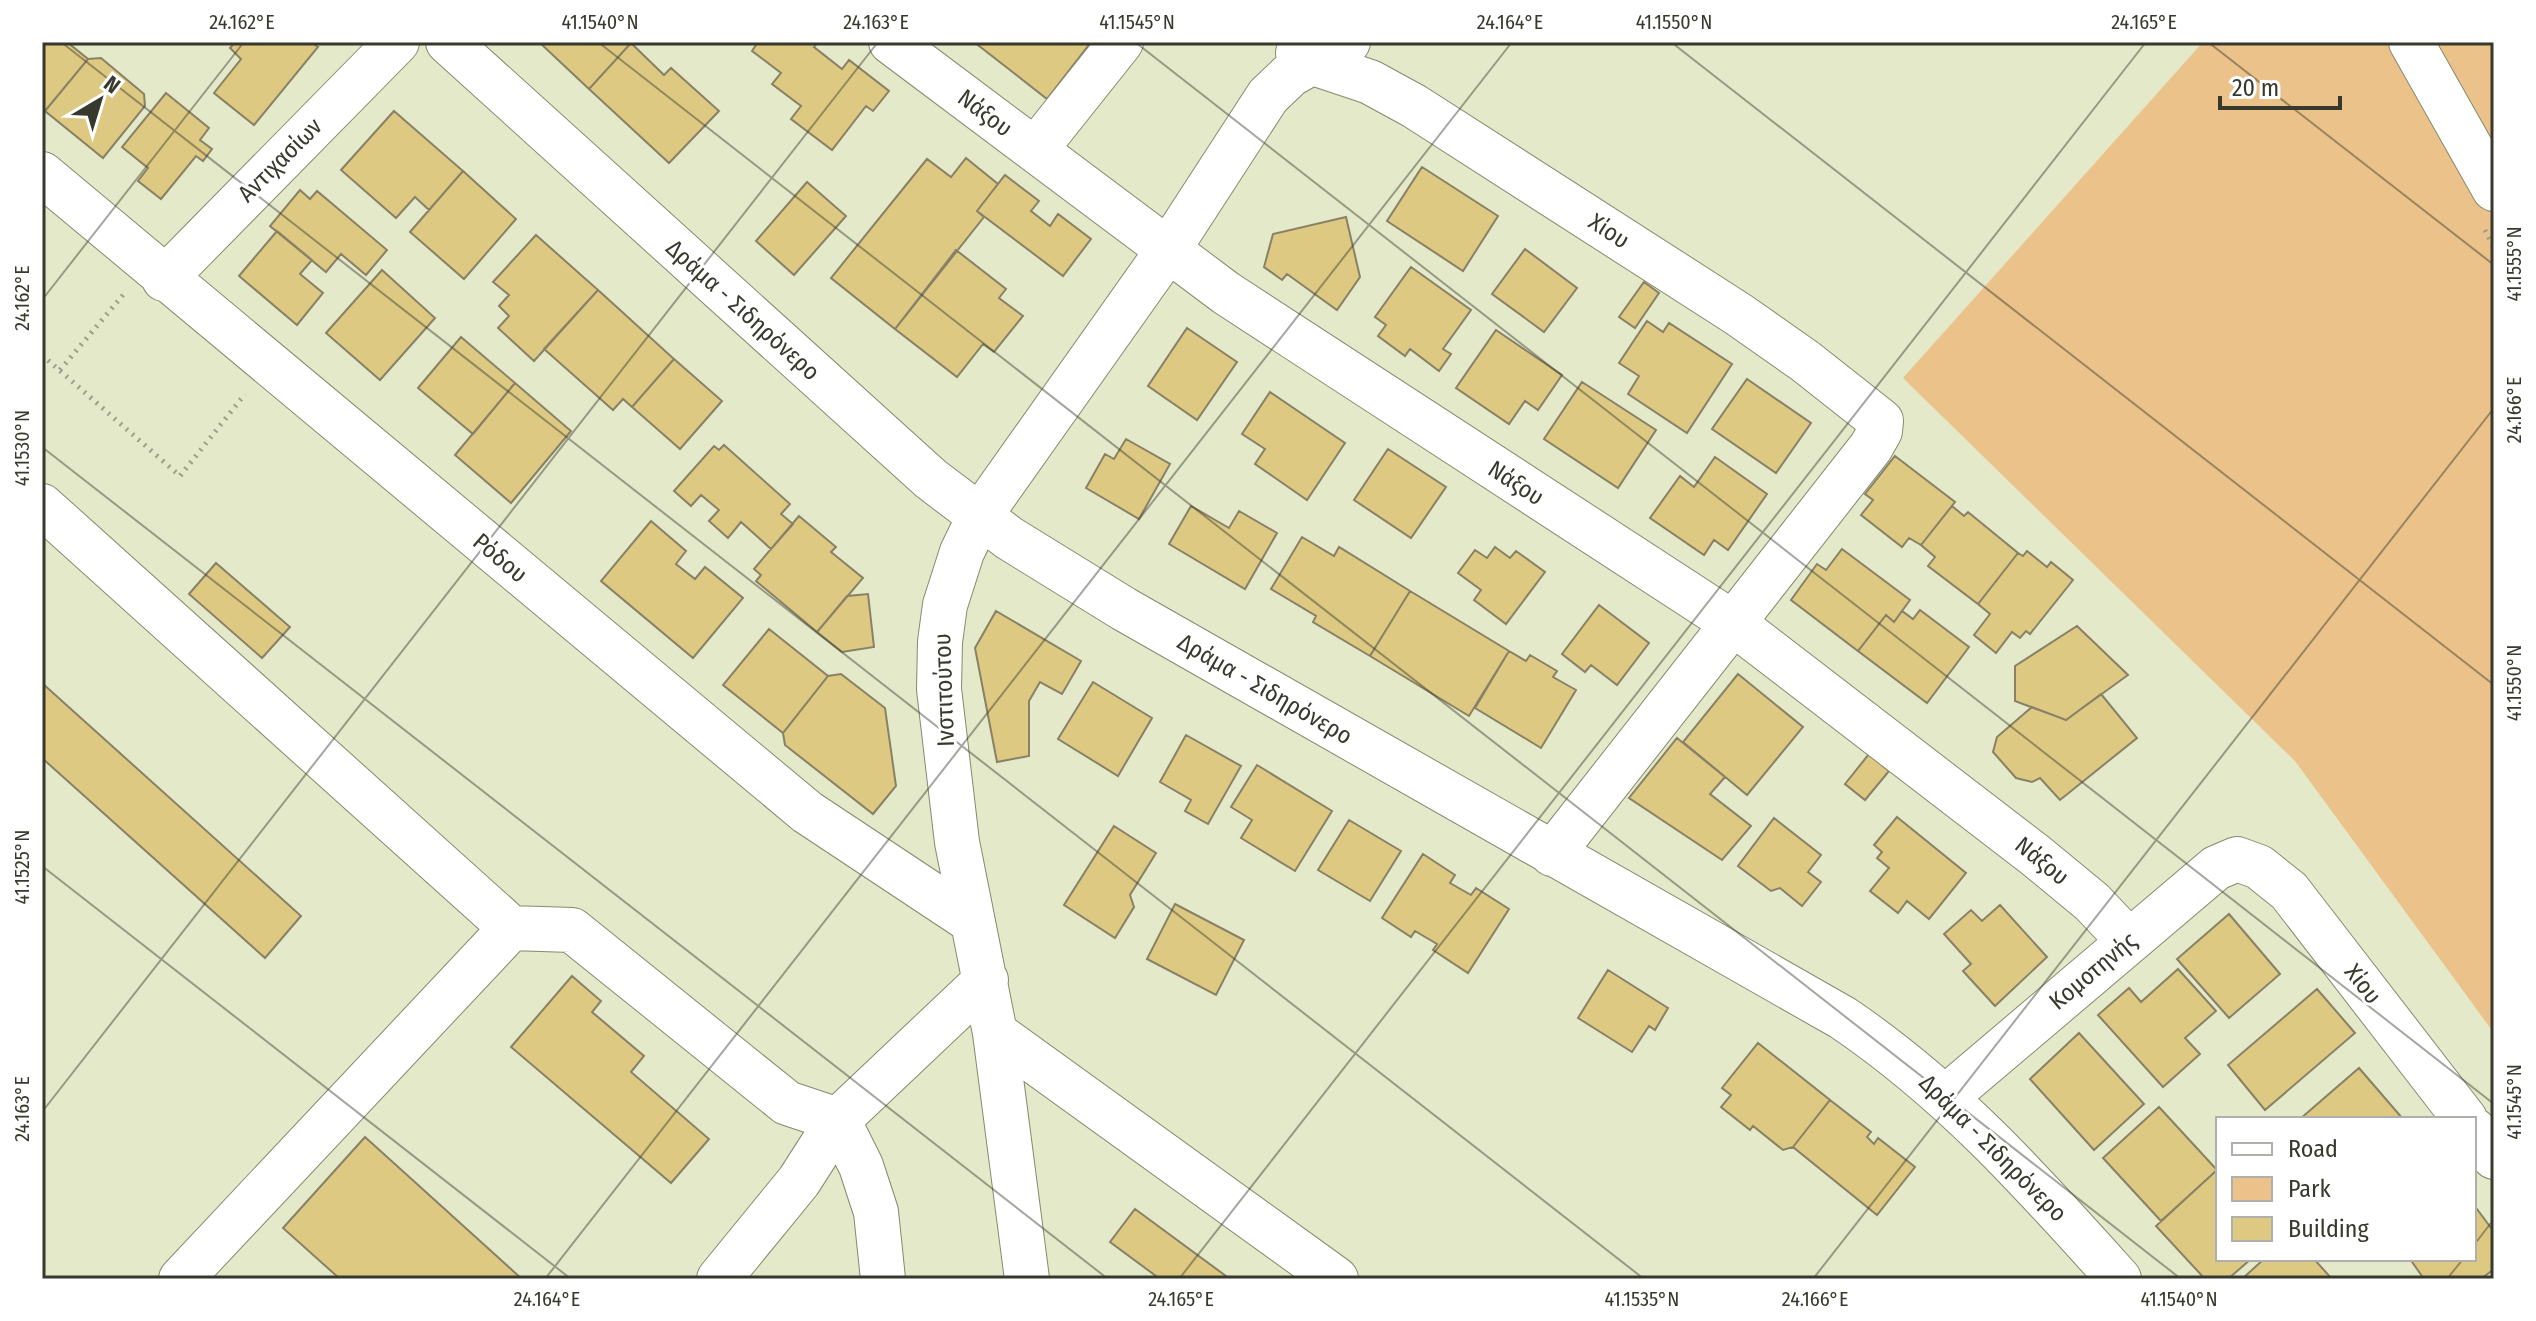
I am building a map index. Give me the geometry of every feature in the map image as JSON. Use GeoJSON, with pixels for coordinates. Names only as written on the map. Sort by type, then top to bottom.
{"type":"FeatureCollection","features":[{"type":"Feature","properties":{"kind":"street","name":"Αντιχασίων"},"geometry":{"type":"LineString","coordinates":[[146,284],[397,42]]}},
{"type":"Feature","properties":{"kind":"street","name":"Δράμα - Σιδηρόνερο"},"geometry":{"type":"LineString","coordinates":[[448,42],[854,410],[979,517],[1124,609],[1843,1018],[1901,1058],[1988,1136],[2119,1279]]}},
{"type":"Feature","properties":{"kind":"street","name":"Νάξου"},"geometry":{"type":"LineString","coordinates":[[891,42],[1168,250],[1296,341],[1733,623],[2035,855],[2092,902],[2128,940]]}},
{"type":"Feature","properties":{"kind":"street"},"geometry":{"type":"LineString","coordinates":[[1035,150],[1121,42]]}},
{"type":"Feature","properties":{"kind":"street"},"geometry":{"type":"LineString","coordinates":[[2411,42],[2494,189]]}},
{"type":"Feature","properties":{"kind":"street","name":"Ινστιτούτου"},"geometry":{"type":"LineString","coordinates":[[1027,1279],[995,1033],[962,871],[951,797],[939,667],[945,605],[962,552],[979,517],[1168,250],[1268,96],[1316,49]]}},
{"type":"Feature","properties":{"kind":"street","name":"Χίου"},"geometry":{"type":"LineString","coordinates":[[1316,49],[1414,106],[1711,297],[1789,349],[1881,421],[1880,431],[1871,447],[1733,623]]}},
{"type":"Feature","properties":{"kind":"street","name":"Ρόδου"},"geometry":{"type":"LineString","coordinates":[[42,174],[146,284],[807,812],[973,922]]}},
{"type":"Feature","properties":{"kind":"street"},"geometry":{"type":"LineString","coordinates":[[42,506],[511,928],[572,930],[787,1103],[838,1120],[861,1166],[876,1212],[883,1279]]}},
{"type":"Feature","properties":{"kind":"street"},"geometry":{"type":"LineString","coordinates":[[1552,854],[1733,623]]}},
{"type":"Feature","properties":{"kind":"street","name":"Κομοτηνής"},"geometry":{"type":"LineString","coordinates":[[1946,1097],[2222,863],[2237,859],[2248,861]]}},
{"type":"Feature","properties":{"kind":"street","name":"Χίου"},"geometry":{"type":"LineString","coordinates":[[2248,861],[2281,882],[2300,904],[2463,1117]]}},
{"type":"Feature","properties":{"kind":"street"},"geometry":{"type":"LineString","coordinates":[[181,1279],[511,928]]}},
{"type":"Feature","properties":{"kind":"street"},"geometry":{"type":"LineString","coordinates":[[719,1279],[799,1181],[838,1120],[986,980]]}},
{"type":"Feature","properties":{"kind":"street"},"geometry":{"type":"LineString","coordinates":[[995,1033],[1336,1279]]}},
{"type":"Feature","properties":{"kind":"street"},"geometry":{"type":"LineString","coordinates":[[2476,1133],[2494,1157]]}},
{"type":"Feature","properties":{"kind":"path"},"geometry":{"type":"LineString","coordinates":[[59,370],[146,284]]}},
{"type":"Feature","properties":{"kind":"path"},"geometry":{"type":"LineString","coordinates":[[42,355],[180,476],[248,391]]}},
{"type":"Feature","properties":{"kind":"green space"},"geometry":{"type":"Polygon","coordinates":[[[2203,42],[2494,42],[2494,1033],[2295,761],[1903,378],[2203,42]]]}},
{"type":"Feature","properties":{"kind":"building"},"geometry":{"type":"Polygon","coordinates":[[[42,42],[67,42],[88,59],[45,111],[42,108],[42,42]]]}},
{"type":"Feature","properties":{"kind":"building"},"geometry":{"type":"Polygon","coordinates":[[[235,42],[311,42],[318,47],[254,125],[214,93],[241,59],[230,48],[235,42]]]}},
{"type":"Feature","properties":{"kind":"building"},"geometry":{"type":"Polygon","coordinates":[[[539,42],[632,42],[589,89],[539,42]]]}},
{"type":"Feature","properties":{"kind":"building"},"geometry":{"type":"Polygon","coordinates":[[[758,42],[818,42],[814,47],[842,69],[849,60],[889,91],[873,111],[866,106],[832,150],[791,119],[801,106],[772,84],[781,73],[752,51],[758,42]]]}},
{"type":"Feature","properties":{"kind":"building"},"geometry":{"type":"Polygon","coordinates":[[[974,42],[1091,42],[1047,99],[974,42]]]}},
{"type":"Feature","properties":{"kind":"building"},"geometry":{"type":"Polygon","coordinates":[[[631,43],[664,75],[671,68],[719,111],[669,163],[589,89],[631,43]]]}},
{"type":"Feature","properties":{"kind":"building"},"geometry":{"type":"Polygon","coordinates":[[[101,58],[144,94],[145,106],[103,158],[45,111],[88,59],[101,58]]]}},
{"type":"Feature","properties":{"kind":"building"},"geometry":{"type":"Polygon","coordinates":[[[166,93],[209,128],[200,140],[212,149],[203,161],[196,156],[161,199],[138,181],[148,168],[122,147],[166,93]]]}},
{"type":"Feature","properties":{"kind":"building"},"geometry":{"type":"Polygon","coordinates":[[[394,111],[463,171],[429,210],[415,197],[396,218],[341,170],[394,111]]]}},
{"type":"Feature","properties":{"kind":"building"},"geometry":{"type":"Polygon","coordinates":[[[966,158],[998,184],[977,211],[984,217],[895,329],[831,278],[927,159],[951,177],[966,158]]]}},
{"type":"Feature","properties":{"kind":"building"},"geometry":{"type":"Polygon","coordinates":[[[1422,167],[1498,216],[1463,271],[1387,221],[1422,167]]]}},
{"type":"Feature","properties":{"kind":"building"},"geometry":{"type":"Polygon","coordinates":[[[463,171],[516,219],[464,279],[410,232],[463,171]]]}},
{"type":"Feature","properties":{"kind":"building"},"geometry":{"type":"Polygon","coordinates":[[[1005,175],[1039,201],[1031,211],[1050,226],[1058,214],[1091,239],[1063,276],[977,211],[1005,175]]]}},
{"type":"Feature","properties":{"kind":"building"},"geometry":{"type":"Polygon","coordinates":[[[807,182],[846,216],[794,275],[756,241],[807,182]]]}},
{"type":"Feature","properties":{"kind":"building"},"geometry":{"type":"Polygon","coordinates":[[[300,190],[310,199],[317,191],[387,250],[366,275],[341,254],[326,272],[270,226],[300,190]]]}},
{"type":"Feature","properties":{"kind":"building"},"geometry":{"type":"Polygon","coordinates":[[[1346,217],[1360,277],[1337,310],[1287,274],[1282,280],[1264,267],[1273,234],[1346,217]]]}},
{"type":"Feature","properties":{"kind":"building"},"geometry":{"type":"Polygon","coordinates":[[[277,231],[312,260],[300,274],[323,293],[297,325],[239,276],[277,231]]]}},
{"type":"Feature","properties":{"kind":"building"},"geometry":{"type":"Polygon","coordinates":[[[536,235],[598,290],[534,361],[498,328],[509,316],[499,306],[509,295],[493,282],[536,235]]]}},
{"type":"Feature","properties":{"kind":"building"},"geometry":{"type":"Polygon","coordinates":[[[1525,249],[1577,288],[1544,332],[1492,294],[1525,249]]]}},
{"type":"Feature","properties":{"kind":"building"},"geometry":{"type":"Polygon","coordinates":[[[956,250],[1006,289],[999,298],[1023,316],[994,352],[983,344],[957,377],[895,329],[956,250]]]}},
{"type":"Feature","properties":{"kind":"building"},"geometry":{"type":"Polygon","coordinates":[[[1411,267],[1471,310],[1443,349],[1451,354],[1439,371],[1410,349],[1405,356],[1378,336],[1386,325],[1375,317],[1411,267]]]}},
{"type":"Feature","properties":{"kind":"building"},"geometry":{"type":"Polygon","coordinates":[[[382,270],[435,318],[380,380],[326,333],[382,270]]]}},
{"type":"Feature","properties":{"kind":"building"},"geometry":{"type":"Polygon","coordinates":[[[1644,282],[1659,293],[1635,328],[1619,317],[1644,282]]]}},
{"type":"Feature","properties":{"kind":"building"},"geometry":{"type":"Polygon","coordinates":[[[598,290],[674,359],[632,407],[623,399],[613,410],[544,349],[598,290]]]}},
{"type":"Feature","properties":{"kind":"building"},"geometry":{"type":"Polygon","coordinates":[[[1647,321],[1663,332],[1669,323],[1732,364],[1687,433],[1628,394],[1639,376],[1619,363],[1647,321]]]}},
{"type":"Feature","properties":{"kind":"building"},"geometry":{"type":"Polygon","coordinates":[[[1187,328],[1237,362],[1197,420],[1148,386],[1187,328]]]}},
{"type":"Feature","properties":{"kind":"building"},"geometry":{"type":"Polygon","coordinates":[[[1496,330],[1562,375],[1538,410],[1525,401],[1509,424],[1456,388],[1496,330]]]}},
{"type":"Feature","properties":{"kind":"building"},"geometry":{"type":"Polygon","coordinates":[[[461,337],[515,383],[473,434],[418,388],[461,337]]]}},
{"type":"Feature","properties":{"kind":"building"},"geometry":{"type":"Polygon","coordinates":[[[674,359],[722,401],[680,449],[632,407],[674,359]]]}},
{"type":"Feature","properties":{"kind":"building"},"geometry":{"type":"Polygon","coordinates":[[[1747,379],[1811,423],[1776,473],[1712,429],[1747,379]]]}},
{"type":"Feature","properties":{"kind":"building"},"geometry":{"type":"Polygon","coordinates":[[[1582,382],[1656,430],[1618,488],[1544,439],[1582,382]]]}},
{"type":"Feature","properties":{"kind":"building"},"geometry":{"type":"Polygon","coordinates":[[[515,383],[571,431],[511,503],[455,455],[515,383]]]}},
{"type":"Feature","properties":{"kind":"building"},"geometry":{"type":"Polygon","coordinates":[[[1270,392],[1345,443],[1307,500],[1255,464],[1265,449],[1242,434],[1270,392]]]}},
{"type":"Feature","properties":{"kind":"building"},"geometry":{"type":"Polygon","coordinates":[[[1126,439],[1170,464],[1139,519],[1086,488],[1105,454],[1114,459],[1126,439]]]}},
{"type":"Feature","properties":{"kind":"building"},"geometry":{"type":"Polygon","coordinates":[[[724,445],[790,504],[781,514],[793,524],[771,549],[741,522],[728,538],[709,521],[719,510],[701,495],[691,506],[674,491],[714,446],[719,450],[724,445]]]}},
{"type":"Feature","properties":{"kind":"building"},"geometry":{"type":"Polygon","coordinates":[[[1388,449],[1446,487],[1411,538],[1354,500],[1388,449]]]}},
{"type":"Feature","properties":{"kind":"building"},"geometry":{"type":"Polygon","coordinates":[[[1895,456],[1955,502],[1921,545],[1909,538],[1902,547],[1861,515],[1873,500],[1865,494],[1895,456]]]}},
{"type":"Feature","properties":{"kind":"building"},"geometry":{"type":"Polygon","coordinates":[[[1715,457],[1767,494],[1728,550],[1714,540],[1704,555],[1650,518],[1680,476],[1694,487],[1715,457]]]}},
{"type":"Feature","properties":{"kind":"building"},"geometry":{"type":"Polygon","coordinates":[[[1191,506],[1229,528],[1239,511],[1277,533],[1245,589],[1169,544],[1191,506]]]}},
{"type":"Feature","properties":{"kind":"building"},"geometry":{"type":"Polygon","coordinates":[[[1952,506],[1964,516],[1968,512],[2018,553],[1978,604],[1928,566],[1935,557],[1921,545],[1952,506]]]}},
{"type":"Feature","properties":{"kind":"building"},"geometry":{"type":"Polygon","coordinates":[[[799,516],[836,547],[831,552],[863,578],[817,632],[756,581],[761,575],[754,569],[799,516]]]}},
{"type":"Feature","properties":{"kind":"building"},"geometry":{"type":"Polygon","coordinates":[[[651,521],[686,551],[676,564],[695,579],[705,567],[743,598],[693,658],[601,581],[651,521]]]}},
{"type":"Feature","properties":{"kind":"building"},"geometry":{"type":"Polygon","coordinates":[[[1302,537],[1334,556],[1339,547],[1410,591],[1370,656],[1313,622],[1316,616],[1271,589],[1302,537]]]}},
{"type":"Feature","properties":{"kind":"building"},"geometry":{"type":"Polygon","coordinates":[[[1495,547],[1510,558],[1516,551],[1545,572],[1506,624],[1474,600],[1481,590],[1458,573],[1475,550],[1487,558],[1495,547]]]}},
{"type":"Feature","properties":{"kind":"building"},"geometry":{"type":"Polygon","coordinates":[[[1842,549],[1910,600],[1894,622],[1886,615],[1858,651],[1791,600],[1817,564],[1826,570],[1842,549]]]}},
{"type":"Feature","properties":{"kind":"building"},"geometry":{"type":"Polygon","coordinates":[[[2027,551],[2047,567],[2051,562],[2073,580],[2030,634],[2026,631],[2020,638],[2012,632],[1996,653],[1974,635],[1990,614],[1978,604],[2018,553],[2023,556],[2027,551]]]}},
{"type":"Feature","properties":{"kind":"building"},"geometry":{"type":"Polygon","coordinates":[[[216,563],[290,627],[262,658],[189,594],[216,563]]]}},
{"type":"Feature","properties":{"kind":"building"},"geometry":{"type":"Polygon","coordinates":[[[1410,591],[1509,651],[1469,716],[1370,656],[1410,591]]]}},
{"type":"Feature","properties":{"kind":"building"},"geometry":{"type":"Polygon","coordinates":[[[868,594],[874,647],[842,652],[817,632],[847,596],[868,594]]]}},
{"type":"Feature","properties":{"kind":"building"},"geometry":{"type":"Polygon","coordinates":[[[1599,605],[1649,643],[1617,685],[1591,665],[1585,672],[1562,654],[1599,605]]]}},
{"type":"Feature","properties":{"kind":"building"},"geometry":{"type":"Polygon","coordinates":[[[1920,610],[1969,647],[1927,703],[1858,651],[1886,615],[1894,622],[1902,611],[1913,619],[1920,610]]]}},
{"type":"Feature","properties":{"kind":"building"},"geometry":{"type":"Polygon","coordinates":[[[996,611],[1081,661],[1062,694],[1040,682],[1029,701],[1029,756],[997,762],[975,648],[996,611]]]}},
{"type":"Feature","properties":{"kind":"building"},"geometry":{"type":"Polygon","coordinates":[[[2077,626],[2128,675],[2066,720],[2015,701],[2015,666],[2077,626]]]}},
{"type":"Feature","properties":{"kind":"building"},"geometry":{"type":"Polygon","coordinates":[[[769,629],[828,676],[783,733],[723,685],[769,629]]]}},
{"type":"Feature","properties":{"kind":"building"},"geometry":{"type":"Polygon","coordinates":[[[1509,651],[1526,661],[1530,655],[1557,671],[1553,677],[1576,690],[1541,748],[1475,708],[1509,651]]]}},
{"type":"Feature","properties":{"kind":"building"},"geometry":{"type":"Polygon","coordinates":[[[841,674],[885,708],[896,786],[873,814],[785,745],[783,733],[828,676],[841,674]]]}},
{"type":"Feature","properties":{"kind":"building"},"geometry":{"type":"Polygon","coordinates":[[[1738,674],[1803,727],[1747,795],[1683,742],[1738,674]]]}},
{"type":"Feature","properties":{"kind":"building"},"geometry":{"type":"Polygon","coordinates":[[[1093,682],[1152,718],[1118,776],[1058,739],[1093,682]]]}},
{"type":"Feature","properties":{"kind":"building"},"geometry":{"type":"Polygon","coordinates":[[[42,683],[301,916],[265,958],[42,758],[42,683]]]}},
{"type":"Feature","properties":{"kind":"building"},"geometry":{"type":"Polygon","coordinates":[[[2101,694],[2137,738],[2060,800],[2040,778],[2032,782],[2016,778],[1993,752],[1997,737],[2032,707],[2066,720],[2101,694]]]}},
{"type":"Feature","properties":{"kind":"building"},"geometry":{"type":"Polygon","coordinates":[[[1186,735],[1241,766],[1208,824],[1185,811],[1191,800],[1160,782],[1186,735]]]}},
{"type":"Feature","properties":{"kind":"building"},"geometry":{"type":"Polygon","coordinates":[[[1677,738],[1725,777],[1710,794],[1751,826],[1722,860],[1629,798],[1677,738]]]}},
{"type":"Feature","properties":{"kind":"building"},"geometry":{"type":"Polygon","coordinates":[[[1869,754],[1889,771],[1865,800],[1845,784],[1869,754]]]}},
{"type":"Feature","properties":{"kind":"building"},"geometry":{"type":"Polygon","coordinates":[[[1257,765],[1332,811],[1295,871],[1241,838],[1252,820],[1231,807],[1257,765]]]}},
{"type":"Feature","properties":{"kind":"building"},"geometry":{"type":"Polygon","coordinates":[[[1897,817],[1966,873],[1929,919],[1907,901],[1898,913],[1870,891],[1889,868],[1877,858],[1882,852],[1874,845],[1897,817]]]}},
{"type":"Feature","properties":{"kind":"building"},"geometry":{"type":"Polygon","coordinates":[[[1774,818],[1821,855],[1808,872],[1821,882],[1802,906],[1780,888],[1771,891],[1738,866],[1774,818]]]}},
{"type":"Feature","properties":{"kind":"building"},"geometry":{"type":"Polygon","coordinates":[[[1349,820],[1401,851],[1370,901],[1318,870],[1349,820]]]}},
{"type":"Feature","properties":{"kind":"building"},"geometry":{"type":"Polygon","coordinates":[[[1114,826],[1156,853],[1130,895],[1134,907],[1115,938],[1064,905],[1114,826]]]}},
{"type":"Feature","properties":{"kind":"building"},"geometry":{"type":"Polygon","coordinates":[[[1423,854],[1455,875],[1450,883],[1471,895],[1476,888],[1509,909],[1468,973],[1433,950],[1437,944],[1415,931],[1411,937],[1382,918],[1423,854]]]}},
{"type":"Feature","properties":{"kind":"building"},"geometry":{"type":"Polygon","coordinates":[[[1175,904],[1244,940],[1216,995],[1147,959],[1175,904]]]}},
{"type":"Feature","properties":{"kind":"building"},"geometry":{"type":"Polygon","coordinates":[[[2000,905],[2047,957],[1995,1006],[1963,971],[1971,964],[1944,934],[1971,910],[1982,921],[2000,905]]]}},
{"type":"Feature","properties":{"kind":"building"},"geometry":{"type":"Polygon","coordinates":[[[2229,914],[2280,974],[2229,1018],[2177,959],[2229,914]]]}},
{"type":"Feature","properties":{"kind":"building"},"geometry":{"type":"Polygon","coordinates":[[[2178,969],[2216,1011],[2185,1038],[2200,1054],[2163,1087],[2098,1015],[2129,988],[2141,1002],[2178,969]]]}},
{"type":"Feature","properties":{"kind":"building"},"geometry":{"type":"Polygon","coordinates":[[[1608,970],[1668,1008],[1655,1030],[1649,1026],[1632,1052],[1578,1018],[1608,970]]]}},
{"type":"Feature","properties":{"kind":"building"},"geometry":{"type":"Polygon","coordinates":[[[572,976],[601,1001],[592,1012],[644,1056],[631,1072],[709,1139],[671,1183],[511,1047],[572,976]]]}},
{"type":"Feature","properties":{"kind":"building"},"geometry":{"type":"Polygon","coordinates":[[[2317,989],[2355,1033],[2265,1110],[2228,1065],[2317,989]]]}},
{"type":"Feature","properties":{"kind":"building"},"geometry":{"type":"Polygon","coordinates":[[[2079,1033],[2144,1104],[2094,1150],[2030,1079],[2079,1033]]]}},
{"type":"Feature","properties":{"kind":"building"},"geometry":{"type":"Polygon","coordinates":[[[1758,1043],[1830,1100],[1793,1147],[1783,1150],[1753,1126],[1750,1130],[1721,1107],[1731,1095],[1722,1088],[1758,1043]]]}},
{"type":"Feature","properties":{"kind":"building"},"geometry":{"type":"Polygon","coordinates":[[[2359,1068],[2401,1117],[2302,1117],[2359,1068]]]}},
{"type":"Feature","properties":{"kind":"building"},"geometry":{"type":"Polygon","coordinates":[[[1830,1100],[1871,1132],[1867,1137],[1874,1144],[1878,1138],[1915,1167],[1877,1215],[1793,1147],[1830,1100]]]}},
{"type":"Feature","properties":{"kind":"building"},"geometry":{"type":"Polygon","coordinates":[[[2159,1107],[2216,1171],[2161,1221],[2103,1158],[2159,1107]]]}},
{"type":"Feature","properties":{"kind":"building"},"geometry":{"type":"Polygon","coordinates":[[[365,1137],[522,1279],[340,1279],[283,1228],[365,1137]]]}},
{"type":"Feature","properties":{"kind":"building"},"geometry":{"type":"Polygon","coordinates":[[[2216,1171],[2216,1261],[2249,1261],[2228,1279],[2205,1279],[2156,1226],[2216,1171]]]}},
{"type":"Feature","properties":{"kind":"building"},"geometry":{"type":"Polygon","coordinates":[[[2476,1208],[2494,1232],[2494,1269],[2481,1279],[2424,1279],[2411,1261],[2476,1261],[2476,1208]]]}},
{"type":"Feature","properties":{"kind":"building"},"geometry":{"type":"Polygon","coordinates":[[[1135,1209],[1230,1279],[1160,1279],[1110,1242],[1135,1209]]]}},
{"type":"Feature","properties":{"kind":"building"},"geometry":{"type":"Polygon","coordinates":[[[2262,1261],[2316,1261],[2332,1279],[2242,1279],[2262,1261]]]}}]}
